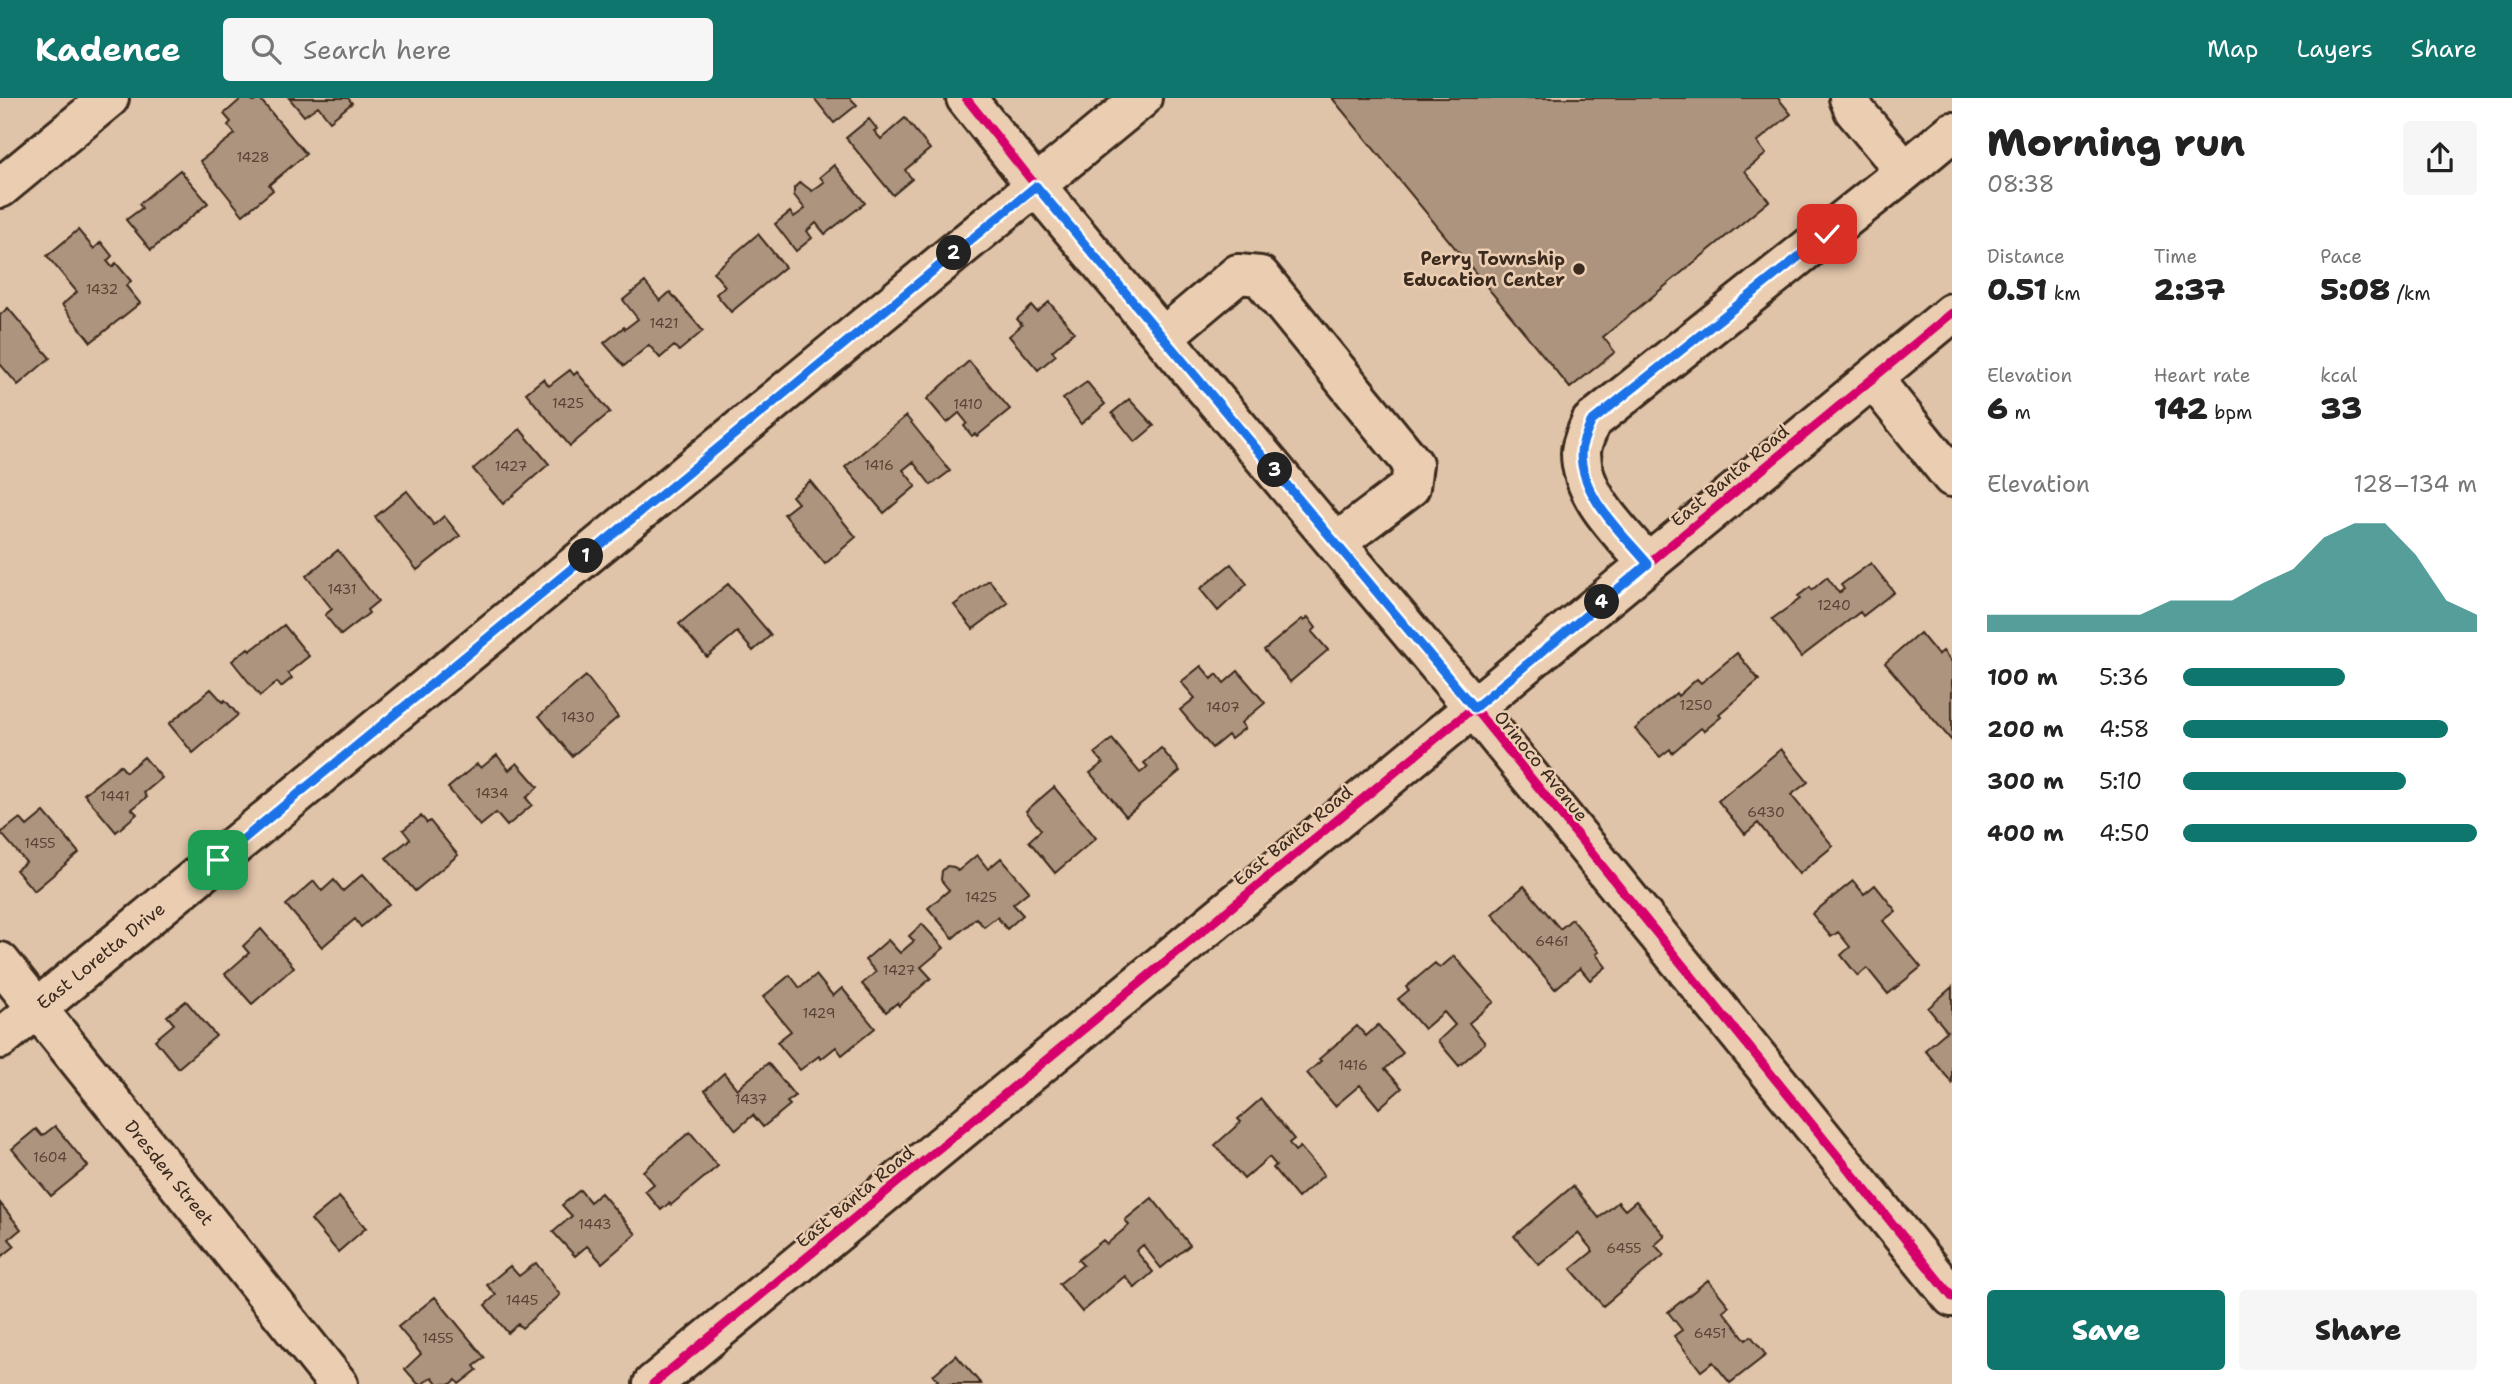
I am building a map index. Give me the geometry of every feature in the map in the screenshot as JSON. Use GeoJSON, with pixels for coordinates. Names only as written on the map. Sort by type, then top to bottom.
{"type":"FeatureCollection","features":[{"type":"Feature","properties":{"kind":"street"},"geometry":{"type":"LineString","coordinates":[[0,188],[109,98]]}},
{"type":"Feature","properties":{"kind":"street","name":"Orinoco Avenue"},"geometry":{"type":"LineString","coordinates":[[967,98],[1036,186],[1474,708],[1952,1297]]}},
{"type":"Feature","properties":{"kind":"street","name":"East Loretta Drive"},"geometry":{"type":"LineString","coordinates":[[0,1039],[1142,98]]}},
{"type":"Feature","properties":{"kind":"street"},"geometry":{"type":"LineString","coordinates":[[1849,98],[1848,102],[1854,110],[1905,171]]}},
{"type":"Feature","properties":{"kind":"street"},"geometry":{"type":"LineString","coordinates":[[1648,564],[1594,498],[1583,472],[1581,451],[1591,422],[1952,132]]}},
{"type":"Feature","properties":{"kind":"street"},"geometry":{"type":"LineString","coordinates":[[1163,337],[1238,274],[1260,276],[1413,464],[1410,487],[1336,543]]}},
{"type":"Feature","properties":{"kind":"street","name":"East Banta Road"},"geometry":{"type":"LineString","coordinates":[[653,1384],[1952,313]]}},
{"type":"Feature","properties":{"kind":"street"},"geometry":{"type":"LineString","coordinates":[[1872,379],[1952,477]]}},
{"type":"Feature","properties":{"kind":"street","name":"Dresden Street"},"geometry":{"type":"LineString","coordinates":[[0,962],[338,1384]]}},
{"type":"Feature","properties":{"kind":"building"},"geometry":{"type":"Polygon","coordinates":[[[242,98],[250,98],[254,102],[259,98],[306,154],[269,185],[273,190],[243,215],[200,161],[235,134],[228,125],[231,122],[224,114],[242,98]]]}},
{"type":"Feature","properties":{"kind":"building"},"geometry":{"type":"Polygon","coordinates":[[[289,98],[348,98],[352,103],[330,121],[318,106],[304,116],[289,98]]]}},
{"type":"Feature","properties":{"kind":"building"},"geometry":{"type":"Polygon","coordinates":[[[814,98],[850,98],[857,105],[834,123],[814,98]]]}},
{"type":"Feature","properties":{"kind":"building","name":"Perry Township Education Center"},"geometry":{"type":"Polygon","coordinates":[[[1332,98],[1778,98],[1791,114],[1757,142],[1766,154],[1745,171],[1769,201],[1603,337],[1615,352],[1570,388],[1332,98]]]}},
{"type":"Feature","properties":{"kind":"building"},"geometry":{"type":"Polygon","coordinates":[[[905,118],[930,149],[905,170],[912,179],[893,195],[846,138],[869,119],[881,139],[905,118]]]}},
{"type":"Feature","properties":{"kind":"building"},"geometry":{"type":"Polygon","coordinates":[[[834,165],[865,203],[825,234],[816,223],[807,231],[812,238],[796,251],[775,224],[790,212],[794,217],[805,209],[794,195],[794,188],[800,182],[812,191],[824,182],[820,177],[834,165]]]}},
{"type":"Feature","properties":{"kind":"building"},"geometry":{"type":"Polygon","coordinates":[[[180,170],[208,203],[151,250],[126,220],[142,208],[139,204],[180,170]]]}},
{"type":"Feature","properties":{"kind":"building"},"geometry":{"type":"Polygon","coordinates":[[[78,230],[94,249],[101,242],[112,256],[107,261],[112,267],[116,263],[131,281],[126,286],[140,303],[91,342],[62,305],[77,292],[47,256],[78,230]]]}},
{"type":"Feature","properties":{"kind":"building"},"geometry":{"type":"Polygon","coordinates":[[[758,234],[785,267],[731,312],[716,294],[725,286],[713,272],[758,234]]]}},
{"type":"Feature","properties":{"kind":"building"},"geometry":{"type":"Polygon","coordinates":[[[645,282],[660,301],[670,292],[703,331],[679,351],[674,346],[660,358],[649,345],[624,366],[604,343],[638,319],[623,300],[645,282]]]}},
{"type":"Feature","properties":{"kind":"building"},"geometry":{"type":"Polygon","coordinates":[[[1049,302],[1074,332],[1052,351],[1056,355],[1038,370],[1009,336],[1022,325],[1017,319],[1032,306],[1037,312],[1049,302]]]}},
{"type":"Feature","properties":{"kind":"building"},"geometry":{"type":"Polygon","coordinates":[[[8,308],[50,358],[18,385],[0,364],[0,315],[8,308]]]}},
{"type":"Feature","properties":{"kind":"building"},"geometry":{"type":"Polygon","coordinates":[[[969,361],[1010,409],[977,436],[972,436],[964,426],[967,423],[959,413],[947,423],[927,399],[969,361]]]}},
{"type":"Feature","properties":{"kind":"building"},"geometry":{"type":"Polygon","coordinates":[[[570,370],[574,375],[577,372],[610,412],[570,446],[526,393],[543,379],[549,386],[570,370]]]}},
{"type":"Feature","properties":{"kind":"building"},"geometry":{"type":"Polygon","coordinates":[[[1087,382],[1105,404],[1081,424],[1063,399],[1087,382]]]}},
{"type":"Feature","properties":{"kind":"building"},"geometry":{"type":"Polygon","coordinates":[[[1129,399],[1154,426],[1135,442],[1112,413],[1129,399]]]}},
{"type":"Feature","properties":{"kind":"building"},"geometry":{"type":"Polygon","coordinates":[[[906,416],[950,471],[931,485],[913,462],[903,470],[916,486],[884,513],[845,467],[906,416]]]}},
{"type":"Feature","properties":{"kind":"building"},"geometry":{"type":"Polygon","coordinates":[[[520,429],[549,464],[503,504],[473,469],[520,429]]]}},
{"type":"Feature","properties":{"kind":"building"},"geometry":{"type":"Polygon","coordinates":[[[810,481],[856,537],[825,564],[784,514],[798,503],[792,496],[810,481]]]}},
{"type":"Feature","properties":{"kind":"building"},"geometry":{"type":"Polygon","coordinates":[[[407,491],[434,525],[444,516],[460,536],[417,570],[375,517],[407,491]]]}},
{"type":"Feature","properties":{"kind":"building"},"geometry":{"type":"Polygon","coordinates":[[[338,550],[378,601],[367,610],[369,613],[341,635],[325,615],[332,609],[306,576],[338,550]]]}},
{"type":"Feature","properties":{"kind":"building"},"geometry":{"type":"Polygon","coordinates":[[[1871,563],[1894,592],[1863,616],[1860,612],[1801,657],[1772,619],[1800,599],[1798,596],[1810,587],[1812,590],[1827,577],[1839,593],[1844,589],[1841,585],[1871,563]]]}},
{"type":"Feature","properties":{"kind":"building"},"geometry":{"type":"Polygon","coordinates":[[[1231,564],[1247,584],[1218,611],[1200,589],[1231,564]]]}},
{"type":"Feature","properties":{"kind":"building"},"geometry":{"type":"Polygon","coordinates":[[[989,580],[1008,603],[973,629],[954,605],[989,580]]]}},
{"type":"Feature","properties":{"kind":"building"},"geometry":{"type":"Polygon","coordinates":[[[728,584],[771,635],[753,651],[737,632],[707,657],[679,624],[728,584]]]}},
{"type":"Feature","properties":{"kind":"building"},"geometry":{"type":"Polygon","coordinates":[[[1308,617],[1316,628],[1312,632],[1328,650],[1290,682],[1264,650],[1308,617]]]}},
{"type":"Feature","properties":{"kind":"building"},"geometry":{"type":"Polygon","coordinates":[[[284,625],[309,656],[288,673],[292,678],[281,687],[277,682],[260,696],[232,661],[284,625]]]}},
{"type":"Feature","properties":{"kind":"building"},"geometry":{"type":"Polygon","coordinates":[[[1920,633],[1938,655],[1943,651],[1952,662],[1952,741],[1885,663],[1920,633]]]}},
{"type":"Feature","properties":{"kind":"building"},"geometry":{"type":"Polygon","coordinates":[[[1737,653],[1759,680],[1719,714],[1721,717],[1704,731],[1701,728],[1672,753],[1670,749],[1660,757],[1635,729],[1676,693],[1678,696],[1697,679],[1701,683],[1737,653]]]}},
{"type":"Feature","properties":{"kind":"building"},"geometry":{"type":"Polygon","coordinates":[[[1201,666],[1212,679],[1217,674],[1224,683],[1238,671],[1265,703],[1241,723],[1245,728],[1231,739],[1228,735],[1212,748],[1180,710],[1195,698],[1181,682],[1201,666]]]}},
{"type":"Feature","properties":{"kind":"building"},"geometry":{"type":"Polygon","coordinates":[[[586,676],[618,717],[572,756],[539,716],[586,676]]]}},
{"type":"Feature","properties":{"kind":"building"},"geometry":{"type":"Polygon","coordinates":[[[211,689],[238,715],[193,753],[169,724],[211,689]]]}},
{"type":"Feature","properties":{"kind":"building"},"geometry":{"type":"Polygon","coordinates":[[[1112,739],[1140,773],[1148,767],[1144,763],[1161,748],[1180,771],[1126,816],[1090,773],[1103,763],[1095,753],[1112,739]]]}},
{"type":"Feature","properties":{"kind":"building"},"geometry":{"type":"Polygon","coordinates":[[[1781,749],[1808,782],[1791,795],[1833,846],[1799,874],[1758,823],[1745,834],[1718,801],[1781,749]]]}},
{"type":"Feature","properties":{"kind":"building"},"geometry":{"type":"Polygon","coordinates":[[[497,755],[509,770],[517,763],[538,787],[526,798],[532,805],[507,826],[496,813],[480,826],[448,788],[477,764],[481,768],[497,755]]]}},
{"type":"Feature","properties":{"kind":"building"},"geometry":{"type":"Polygon","coordinates":[[[144,757],[162,778],[144,793],[147,797],[132,809],[137,814],[116,832],[84,794],[120,765],[126,772],[144,757]]]}},
{"type":"Feature","properties":{"kind":"building"},"geometry":{"type":"Polygon","coordinates":[[[1054,787],[1096,838],[1055,873],[1029,841],[1041,830],[1026,811],[1054,787]]]}},
{"type":"Feature","properties":{"kind":"building"},"geometry":{"type":"Polygon","coordinates":[[[44,812],[79,853],[34,891],[16,870],[26,862],[1,833],[20,818],[27,826],[44,812]]]}},
{"type":"Feature","properties":{"kind":"building"},"geometry":{"type":"Polygon","coordinates":[[[421,816],[427,823],[430,821],[458,855],[415,891],[386,858],[410,839],[403,830],[421,816]]]}},
{"type":"Feature","properties":{"kind":"building"},"geometry":{"type":"Polygon","coordinates":[[[977,855],[988,869],[1001,858],[1029,891],[1013,904],[1023,915],[1007,929],[997,917],[984,927],[976,918],[953,938],[928,908],[949,890],[941,880],[942,871],[947,866],[958,871],[977,855]]]}},
{"type":"Feature","properties":{"kind":"building"},"geometry":{"type":"Polygon","coordinates":[[[363,874],[389,904],[361,927],[355,919],[322,947],[286,905],[314,881],[322,891],[334,880],[343,891],[363,874]]]}},
{"type":"Feature","properties":{"kind":"building"},"geometry":{"type":"Polygon","coordinates":[[[1853,881],[1864,894],[1875,885],[1896,911],[1883,921],[1921,967],[1888,994],[1867,968],[1858,976],[1841,955],[1850,947],[1838,932],[1831,937],[1812,914],[1853,881]]]}},
{"type":"Feature","properties":{"kind":"building"},"geometry":{"type":"Polygon","coordinates":[[[1524,886],[1560,929],[1572,919],[1599,952],[1596,954],[1606,967],[1590,980],[1580,968],[1555,989],[1492,914],[1524,886]]]}},
{"type":"Feature","properties":{"kind":"building"},"geometry":{"type":"Polygon","coordinates":[[[922,924],[944,948],[921,967],[931,978],[899,1006],[897,1003],[886,1012],[862,984],[876,972],[865,960],[888,940],[900,953],[914,941],[909,936],[922,924]]]}},
{"type":"Feature","properties":{"kind":"building"},"geometry":{"type":"Polygon","coordinates":[[[261,929],[294,967],[252,1004],[225,974],[249,953],[243,946],[261,929]]]}},
{"type":"Feature","properties":{"kind":"building"},"geometry":{"type":"Polygon","coordinates":[[[1454,956],[1494,1002],[1469,1023],[1485,1043],[1459,1066],[1438,1041],[1455,1025],[1444,1012],[1424,1029],[1398,999],[1409,990],[1406,987],[1435,963],[1440,968],[1454,956]]]}},
{"type":"Feature","properties":{"kind":"building"},"geometry":{"type":"Polygon","coordinates":[[[790,975],[800,988],[816,975],[833,996],[842,988],[875,1028],[842,1055],[836,1047],[800,1070],[777,1042],[791,1031],[763,997],[790,975]]]}},
{"type":"Feature","properties":{"kind":"building"},"geometry":{"type":"Polygon","coordinates":[[[1952,987],[1952,1083],[1925,1050],[1947,1031],[1928,1008],[1952,987]]]}},
{"type":"Feature","properties":{"kind":"building"},"geometry":{"type":"Polygon","coordinates":[[[186,1001],[216,1036],[178,1068],[155,1040],[174,1024],[167,1016],[186,1001]]]}},
{"type":"Feature","properties":{"kind":"building"},"geometry":{"type":"Polygon","coordinates":[[[1378,1025],[1403,1053],[1385,1069],[1402,1088],[1379,1108],[1360,1085],[1335,1106],[1307,1073],[1357,1026],[1366,1036],[1378,1025]]]}},
{"type":"Feature","properties":{"kind":"building"},"geometry":{"type":"Polygon","coordinates":[[[768,1063],[795,1096],[787,1102],[790,1105],[763,1127],[753,1115],[736,1130],[705,1090],[724,1073],[737,1089],[768,1063]]]}},
{"type":"Feature","properties":{"kind":"building"},"geometry":{"type":"Polygon","coordinates":[[[1261,1099],[1294,1139],[1289,1143],[1295,1151],[1300,1147],[1324,1175],[1298,1198],[1273,1168],[1276,1165],[1269,1157],[1244,1179],[1215,1145],[1241,1122],[1238,1119],[1261,1099]]]}},
{"type":"Feature","properties":{"kind":"building"},"geometry":{"type":"Polygon","coordinates":[[[55,1126],[88,1166],[51,1196],[12,1149],[36,1129],[42,1136],[55,1126]]]}},
{"type":"Feature","properties":{"kind":"building"},"geometry":{"type":"Polygon","coordinates":[[[690,1132],[718,1166],[671,1205],[669,1203],[661,1210],[645,1191],[654,1184],[643,1171],[690,1132]]]}},
{"type":"Feature","properties":{"kind":"building"},"geometry":{"type":"Polygon","coordinates":[[[1573,1186],[1599,1218],[1618,1202],[1625,1210],[1636,1201],[1665,1236],[1655,1245],[1664,1255],[1603,1306],[1571,1269],[1593,1251],[1578,1233],[1539,1265],[1514,1236],[1573,1186]]]}},
{"type":"Feature","properties":{"kind":"building"},"geometry":{"type":"Polygon","coordinates":[[[580,1190],[590,1202],[601,1193],[636,1234],[602,1263],[587,1246],[575,1256],[553,1232],[572,1216],[562,1205],[580,1190]]]}},
{"type":"Feature","properties":{"kind":"building"},"geometry":{"type":"Polygon","coordinates":[[[339,1197],[366,1228],[338,1252],[311,1220],[339,1197]]]}},
{"type":"Feature","properties":{"kind":"building"},"geometry":{"type":"Polygon","coordinates":[[[1152,1198],[1190,1245],[1161,1268],[1143,1245],[1136,1251],[1153,1272],[1135,1288],[1125,1276],[1082,1312],[1059,1284],[1083,1265],[1078,1260],[1103,1240],[1107,1244],[1129,1225],[1125,1220],[1152,1198]]]}},
{"type":"Feature","properties":{"kind":"building"},"geometry":{"type":"Polygon","coordinates":[[[0,1203],[21,1229],[9,1239],[15,1246],[1,1257],[0,1203]]]}},
{"type":"Feature","properties":{"kind":"building"},"geometry":{"type":"Polygon","coordinates":[[[536,1263],[560,1295],[522,1328],[518,1324],[508,1333],[485,1305],[496,1295],[487,1285],[510,1266],[519,1276],[536,1263]]]}},
{"type":"Feature","properties":{"kind":"building"},"geometry":{"type":"Polygon","coordinates":[[[1708,1280],[1729,1306],[1723,1311],[1746,1340],[1751,1336],[1766,1355],[1730,1383],[1713,1362],[1701,1371],[1674,1336],[1682,1330],[1668,1312],[1708,1280]]]}},
{"type":"Feature","properties":{"kind":"building"},"geometry":{"type":"Polygon","coordinates":[[[435,1297],[485,1358],[474,1366],[477,1370],[459,1384],[456,1380],[451,1384],[438,1384],[432,1377],[418,1384],[405,1369],[421,1354],[398,1327],[435,1297]]]}},
{"type":"Feature","properties":{"kind":"building"},"geometry":{"type":"Polygon","coordinates":[[[956,1355],[981,1384],[933,1384],[938,1380],[933,1375],[956,1355]]]}},
{"type":"Feature","properties":{"kind":"cycle path"},"geometry":{"type":"LineString","coordinates":[[966,98],[1036,186],[1474,708],[1952,1297]]}},
{"type":"Feature","properties":{"kind":"cycle path"},"geometry":{"type":"LineString","coordinates":[[653,1384],[1952,313]]}},
{"type":"Feature","properties":{"kind":"place","name":"Perry Township Education Center"},"geometry":{"type":"Point","coordinates":[1579,269]}},
{"type":"Feature","properties":{"kind":"route"},"geometry":{"type":"LineString","coordinates":[[218,860],[1036,186],[1474,708],[1648,564],[1594,498],[1583,472],[1581,451],[1591,422],[1827,234]]}}]}
